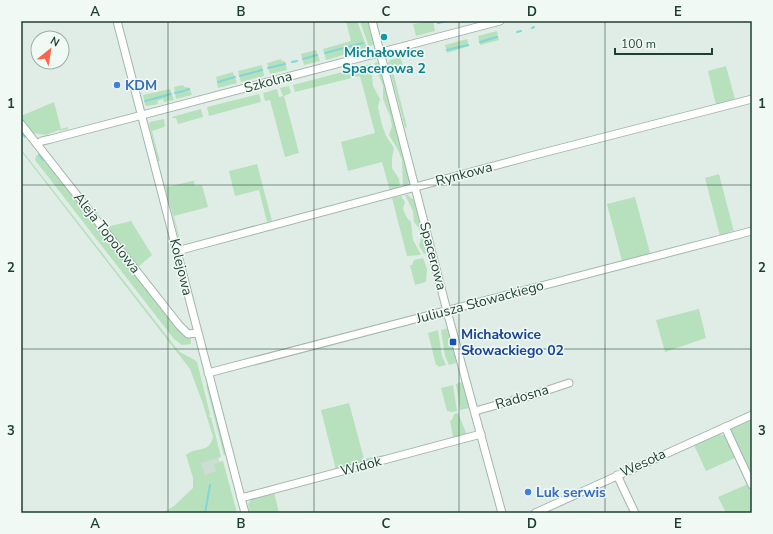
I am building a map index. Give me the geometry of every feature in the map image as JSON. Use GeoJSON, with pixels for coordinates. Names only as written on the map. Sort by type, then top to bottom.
{"type":"FeatureCollection","features":[{"type":"Feature","properties":{"kind":"street","name":"Kolejowa"},"geometry":{"type":"LineString","coordinates":[[116,21],[245,513]]}},
{"type":"Feature","properties":{"kind":"street","name":"Spacerowa"},"geometry":{"type":"LineString","coordinates":[[372,21],[502,513]]}},
{"type":"Feature","properties":{"kind":"street","name":"Szkolna"},"geometry":{"type":"LineString","coordinates":[[37,144],[46,140],[500,21]]}},
{"type":"Feature","properties":{"kind":"street","name":"Rynkowa"},"geometry":{"type":"LineString","coordinates":[[177,251],[752,99]]}},
{"type":"Feature","properties":{"kind":"street","name":"Aleja Topolowa"},"geometry":{"type":"LineString","coordinates":[[21,124],[179,325],[187,333],[197,333]]}},
{"type":"Feature","properties":{"kind":"street","name":"Juliusza Słowackiego"},"geometry":{"type":"LineString","coordinates":[[208,373],[752,231]]}},
{"type":"Feature","properties":{"kind":"street","name":"Radosna"},"geometry":{"type":"LineString","coordinates":[[475,411],[569,383]]}},
{"type":"Feature","properties":{"kind":"street","name":"Wesoła"},"geometry":{"type":"LineString","coordinates":[[535,513],[752,414]]}},
{"type":"Feature","properties":{"kind":"street"},"geometry":{"type":"LineString","coordinates":[[725,427],[752,485]]}},
{"type":"Feature","properties":{"kind":"street","name":"Widok"},"geometry":{"type":"LineString","coordinates":[[241,498],[481,434]]}},
{"type":"Feature","properties":{"kind":"street"},"geometry":{"type":"LineString","coordinates":[[617,475],[635,513]]}},
{"type":"Feature","properties":{"kind":"shaded area"},"geometry":{"type":"Polygon","coordinates":[[[215,447],[224,475],[196,485],[187,455],[215,447]]]}},
{"type":"Feature","properties":{"kind":"green space"},"geometry":{"type":"Polygon","coordinates":[[[346,21],[357,21],[367,48],[326,60],[323,49],[351,41],[346,21]]]}},
{"type":"Feature","properties":{"kind":"green space"},"geometry":{"type":"Polygon","coordinates":[[[360,21],[369,21],[374,44],[369,47],[360,21]]]}},
{"type":"Feature","properties":{"kind":"green space"},"geometry":{"type":"Polygon","coordinates":[[[433,21],[435,31],[416,36],[413,24],[433,21]]]}},
{"type":"Feature","properties":{"kind":"green space"},"geometry":{"type":"Polygon","coordinates":[[[497,31],[499,40],[480,45],[478,36],[497,31]]]}},
{"type":"Feature","properties":{"kind":"green space"},"geometry":{"type":"Polygon","coordinates":[[[467,39],[469,46],[447,53],[445,45],[467,39]]]}},
{"type":"Feature","properties":{"kind":"green space"},"geometry":{"type":"Polygon","coordinates":[[[316,50],[320,61],[304,65],[301,54],[316,50]]]}},
{"type":"Feature","properties":{"kind":"green space"},"geometry":{"type":"Polygon","coordinates":[[[400,57],[403,65],[392,68],[407,127],[405,128],[388,63],[390,60],[400,57]]]}},
{"type":"Feature","properties":{"kind":"green space"},"geometry":{"type":"Polygon","coordinates":[[[281,59],[282,61],[285,61],[287,70],[270,74],[267,63],[281,59]]]}},
{"type":"Feature","properties":{"kind":"green space"},"geometry":{"type":"Polygon","coordinates":[[[379,62],[410,178],[408,185],[403,188],[402,160],[389,135],[392,126],[390,116],[383,99],[383,86],[374,63],[379,62]]]}},
{"type":"Feature","properties":{"kind":"green space"},"geometry":{"type":"Polygon","coordinates":[[[371,64],[373,86],[380,99],[378,107],[382,125],[386,136],[394,148],[392,168],[399,179],[400,189],[390,191],[382,162],[348,171],[341,142],[375,133],[360,76],[355,77],[353,69],[371,64]]]}},
{"type":"Feature","properties":{"kind":"green space"},"geometry":{"type":"Polygon","coordinates":[[[262,65],[264,76],[241,82],[238,71],[262,65]]]}},
{"type":"Feature","properties":{"kind":"green space"},"geometry":{"type":"Polygon","coordinates":[[[726,66],[735,99],[716,105],[708,71],[726,66]]]}},
{"type":"Feature","properties":{"kind":"green space"},"geometry":{"type":"Polygon","coordinates":[[[350,70],[352,78],[295,92],[293,85],[350,70]]]}},
{"type":"Feature","properties":{"kind":"green space"},"geometry":{"type":"Polygon","coordinates":[[[233,72],[237,83],[218,88],[216,77],[233,72]]]}},
{"type":"Feature","properties":{"kind":"green space"},"geometry":{"type":"Polygon","coordinates":[[[183,85],[184,87],[190,88],[192,95],[176,99],[174,87],[183,85]]]}},
{"type":"Feature","properties":{"kind":"green space"},"geometry":{"type":"Polygon","coordinates":[[[289,86],[291,93],[284,96],[299,153],[285,157],[270,100],[265,101],[263,93],[277,89],[279,97],[283,96],[280,88],[289,86]]]}},
{"type":"Feature","properties":{"kind":"green space"},"geometry":{"type":"Polygon","coordinates":[[[170,89],[174,100],[164,102],[163,99],[157,101],[158,104],[148,106],[145,105],[143,95],[170,89]]]}},
{"type":"Feature","properties":{"kind":"green space"},"geometry":{"type":"Polygon","coordinates":[[[259,94],[261,102],[209,116],[207,107],[259,94]]]}},
{"type":"Feature","properties":{"kind":"green space"},"geometry":{"type":"Polygon","coordinates":[[[54,102],[61,129],[68,127],[68,129],[59,130],[46,135],[32,133],[21,120],[21,116],[54,102]]]}},
{"type":"Feature","properties":{"kind":"green space"},"geometry":{"type":"Polygon","coordinates":[[[201,109],[203,117],[178,124],[176,118],[172,118],[172,117],[201,109]]]}},
{"type":"Feature","properties":{"kind":"green space"},"geometry":{"type":"Polygon","coordinates":[[[164,119],[164,127],[152,131],[160,161],[158,161],[149,124],[150,122],[164,119]]]}},
{"type":"Feature","properties":{"kind":"green space"},"geometry":{"type":"Polygon","coordinates":[[[21,149],[177,349],[197,362],[210,414],[209,417],[211,417],[221,457],[201,463],[205,475],[216,471],[214,464],[223,461],[237,513],[163,513],[174,506],[193,488],[193,478],[186,455],[190,452],[209,446],[213,437],[190,369],[21,151],[21,149]]]}},
{"type":"Feature","properties":{"kind":"green space"},"geometry":{"type":"Polygon","coordinates":[[[41,153],[181,332],[191,338],[191,344],[182,345],[174,339],[35,160],[36,156],[41,153]]]}},
{"type":"Feature","properties":{"kind":"green space"},"geometry":{"type":"Polygon","coordinates":[[[257,164],[272,221],[267,222],[259,190],[235,196],[229,171],[257,164]]]}},
{"type":"Feature","properties":{"kind":"green space"},"geometry":{"type":"Polygon","coordinates":[[[719,174],[734,232],[732,231],[727,235],[720,236],[705,178],[719,174]]]}},
{"type":"Feature","properties":{"kind":"green space"},"geometry":{"type":"Polygon","coordinates":[[[201,179],[194,181],[195,186],[202,185],[208,207],[174,216],[181,244],[165,186],[166,185],[167,187],[201,179]]]}},
{"type":"Feature","properties":{"kind":"green space"},"geometry":{"type":"Polygon","coordinates":[[[405,195],[408,195],[412,199],[414,198],[429,252],[424,254],[419,246],[422,234],[414,222],[413,211],[405,195]]]}},
{"type":"Feature","properties":{"kind":"green space"},"geometry":{"type":"Polygon","coordinates":[[[401,196],[405,202],[403,209],[407,218],[411,222],[413,240],[421,255],[407,256],[392,198],[401,196]]]}},
{"type":"Feature","properties":{"kind":"green space"},"geometry":{"type":"Polygon","coordinates":[[[635,197],[650,253],[669,250],[620,262],[620,260],[622,261],[607,204],[635,197]]]}},
{"type":"Feature","properties":{"kind":"green space"},"geometry":{"type":"Polygon","coordinates":[[[131,221],[152,255],[138,267],[186,329],[105,227],[105,225],[107,227],[131,221]]]}},
{"type":"Feature","properties":{"kind":"green space"},"geometry":{"type":"Polygon","coordinates":[[[423,258],[427,269],[426,282],[415,285],[410,265],[412,265],[414,260],[423,258]]]}},
{"type":"Feature","properties":{"kind":"green space"},"geometry":{"type":"Polygon","coordinates":[[[699,309],[706,338],[665,352],[656,320],[699,309]]]}},
{"type":"Feature","properties":{"kind":"green space"},"geometry":{"type":"Polygon","coordinates":[[[449,328],[458,361],[449,365],[445,356],[441,330],[449,328]]]}},
{"type":"Feature","properties":{"kind":"green space"},"geometry":{"type":"Polygon","coordinates":[[[438,330],[442,356],[446,365],[438,367],[438,365],[436,365],[428,333],[438,330]]]}},
{"type":"Feature","properties":{"kind":"green space"},"geometry":{"type":"Polygon","coordinates":[[[462,382],[465,383],[470,406],[469,408],[460,410],[456,384],[462,382]]]}},
{"type":"Feature","properties":{"kind":"green space"},"geometry":{"type":"Polygon","coordinates":[[[206,385],[208,385],[226,452],[224,456],[206,385]]]}},
{"type":"Feature","properties":{"kind":"green space"},"geometry":{"type":"Polygon","coordinates":[[[453,385],[457,411],[452,412],[447,411],[441,388],[453,385]]]}},
{"type":"Feature","properties":{"kind":"green space"},"geometry":{"type":"Polygon","coordinates":[[[349,403],[364,459],[384,455],[384,457],[336,470],[321,410],[349,403]]]}},
{"type":"Feature","properties":{"kind":"green space"},"geometry":{"type":"Polygon","coordinates":[[[458,413],[467,435],[420,448],[419,446],[453,437],[450,421],[452,420],[454,414],[458,413]]]}},
{"type":"Feature","properties":{"kind":"green space"},"geometry":{"type":"Polygon","coordinates":[[[752,419],[752,478],[728,430],[752,419]]]}},
{"type":"Feature","properties":{"kind":"green space"},"geometry":{"type":"Polygon","coordinates":[[[719,434],[725,436],[735,458],[706,471],[694,445],[719,434]]]}},
{"type":"Feature","properties":{"kind":"green space"},"geometry":{"type":"Polygon","coordinates":[[[748,484],[752,493],[752,513],[726,513],[718,497],[748,484]]]}},
{"type":"Feature","properties":{"kind":"green space"},"geometry":{"type":"Polygon","coordinates":[[[274,492],[279,513],[250,513],[248,504],[251,500],[250,498],[274,492]]]}},
{"type":"Feature","properties":{"kind":"waterway"},"geometry":{"type":"LineString","coordinates":[[438,23],[447,21]]}},
{"type":"Feature","properties":{"kind":"waterway"},"geometry":{"type":"LineString","coordinates":[[517,32],[521,31]]}},
{"type":"Feature","properties":{"kind":"waterway"},"geometry":{"type":"LineString","coordinates":[[480,42],[497,37]]}},
{"type":"Feature","properties":{"kind":"waterway"},"geometry":{"type":"LineString","coordinates":[[325,53],[363,43]]}},
{"type":"Feature","properties":{"kind":"waterway"},"geometry":{"type":"LineString","coordinates":[[447,50],[468,45]]}},
{"type":"Feature","properties":{"kind":"waterway"},"geometry":{"type":"LineString","coordinates":[[303,59],[317,55]]}},
{"type":"Feature","properties":{"kind":"waterway"},"geometry":{"type":"LineString","coordinates":[[292,62],[297,61]]}},
{"type":"Feature","properties":{"kind":"waterway"},"geometry":{"type":"LineString","coordinates":[[268,68],[285,64]]}},
{"type":"Feature","properties":{"kind":"waterway"},"geometry":{"type":"LineString","coordinates":[[240,76],[262,70]]}},
{"type":"Feature","properties":{"kind":"waterway"},"geometry":{"type":"LineString","coordinates":[[218,82],[235,77]]}},
{"type":"Feature","properties":{"kind":"waterway"},"geometry":{"type":"LineString","coordinates":[[175,93],[184,91]]}},
{"type":"Feature","properties":{"kind":"waterway"},"geometry":{"type":"LineString","coordinates":[[145,101],[171,94]]}},
{"type":"Feature","properties":{"kind":"waterway"},"geometry":{"type":"LineString","coordinates":[[21,132],[25,137]]}},
{"type":"Feature","properties":{"kind":"waterway"},"geometry":{"type":"LineString","coordinates":[[39,155],[43,160]]}},
{"type":"Feature","properties":{"kind":"waterway"},"geometry":{"type":"LineString","coordinates":[[205,513],[210,485]]}},
{"type":"Feature","properties":{"kind":"place","name":"Michałowice Spacerowa 2"},"geometry":{"type":"Point","coordinates":[384,37]}},
{"type":"Feature","properties":{"kind":"place","name":"KDM"},"geometry":{"type":"Point","coordinates":[117,85]}},
{"type":"Feature","properties":{"kind":"place","name":"Michałowice Słowackiego 02"},"geometry":{"type":"Point","coordinates":[453,342]}},
{"type":"Feature","properties":{"kind":"place","name":"Luk serwis"},"geometry":{"type":"Point","coordinates":[528,492]}}]}
